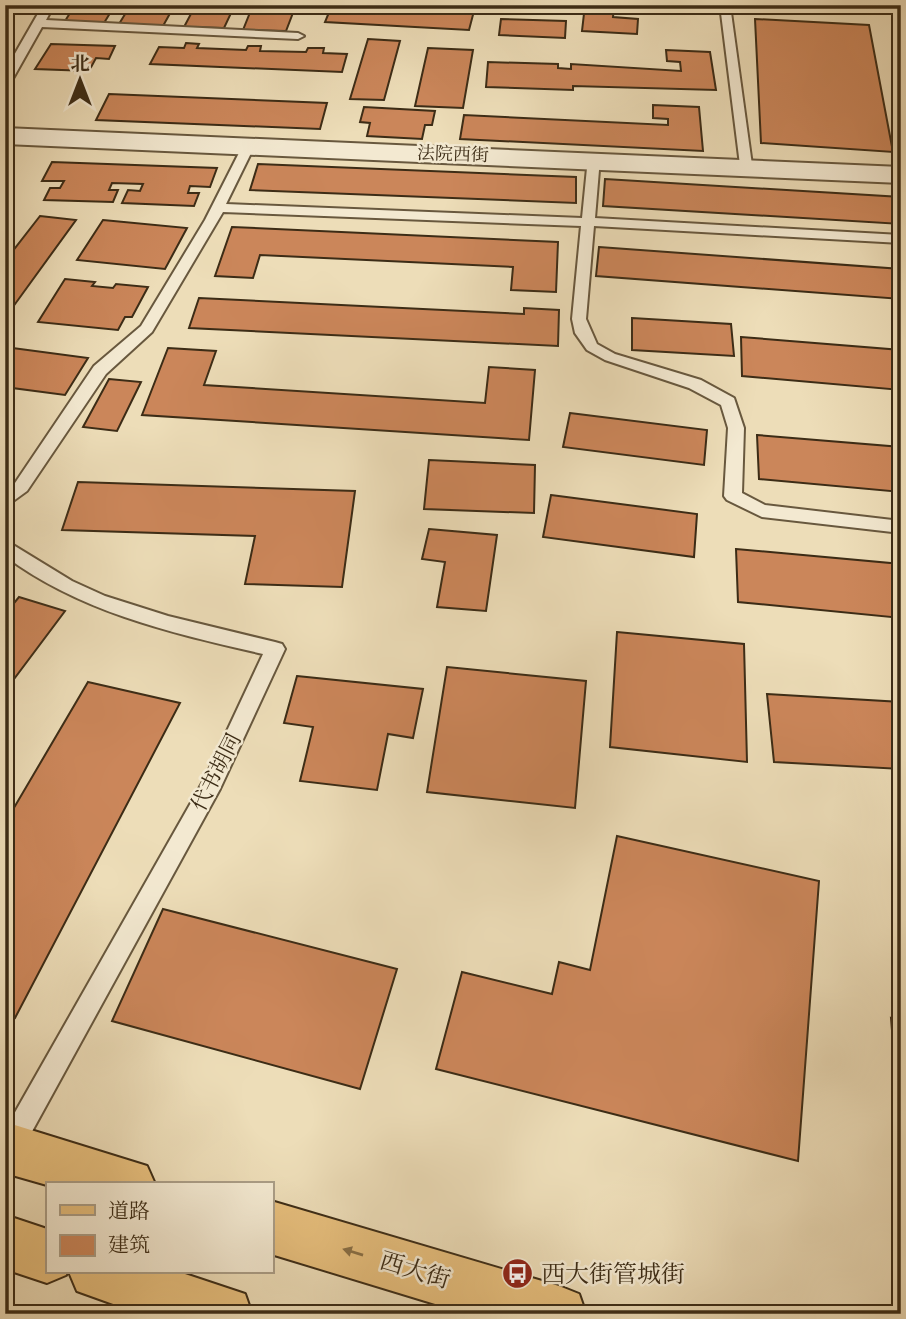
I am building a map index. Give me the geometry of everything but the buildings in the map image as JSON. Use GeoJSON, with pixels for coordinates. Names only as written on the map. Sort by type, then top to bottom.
{"type":"FeatureCollection","features":[{"type":"Feature","properties":{"kind":"main road"},"geometry":{"type":"LineString","coordinates":[[7,1148],[121,1182]]}},
{"type":"Feature","properties":{"kind":"main road","name":"西大街"},"geometry":{"type":"LineString","coordinates":[[273,1228],[559,1314]]}},
{"type":"Feature","properties":{"kind":"main road"},"geometry":{"type":"LineString","coordinates":[[5,1242],[46,1256]]}},
{"type":"Feature","properties":{"kind":"main road"},"geometry":{"type":"LineString","coordinates":[[102,1274],[225,1314]]}},
{"type":"Feature","properties":{"kind":"street","name":"法院西街"},"geometry":{"type":"LineString","coordinates":[[5,136],[247,149],[594,158],[901,175]]}},
{"type":"Feature","properties":{"kind":"lane"},"geometry":{"type":"LineString","coordinates":[[5,82],[49,5]]}},
{"type":"Feature","properties":{"kind":"lane"},"geometry":{"type":"LineString","coordinates":[[725,5],[746,165]]}},
{"type":"Feature","properties":{"kind":"lane"},"geometry":{"type":"LineString","coordinates":[[39,23],[298,36]]}},
{"type":"Feature","properties":{"kind":"lane"},"geometry":{"type":"LineString","coordinates":[[5,501],[21,487],[100,370],[147,329],[218,208],[247,149]]}},
{"type":"Feature","properties":{"kind":"lane"},"geometry":{"type":"LineString","coordinates":[[594,158],[579,319],[583,333],[592,347],[610,357],[695,384],[728,402],[736,428],[733,496],[762,511],[901,527]]}},
{"type":"Feature","properties":{"kind":"lane"},"geometry":{"type":"LineString","coordinates":[[218,208],[589,222],[901,239]]}},
{"type":"Feature","properties":{"kind":"lane","name":"代书胡同"},"geometry":{"type":"LineString","coordinates":[[5,546],[27,565],[72,590],[131,612],[275,649],[213,783],[7,1148]]}},
{"type":"Feature","properties":{"kind":"place","name":"西大街管城街"},"geometry":{"type":"Point","coordinates":[518,1274]}}]}
